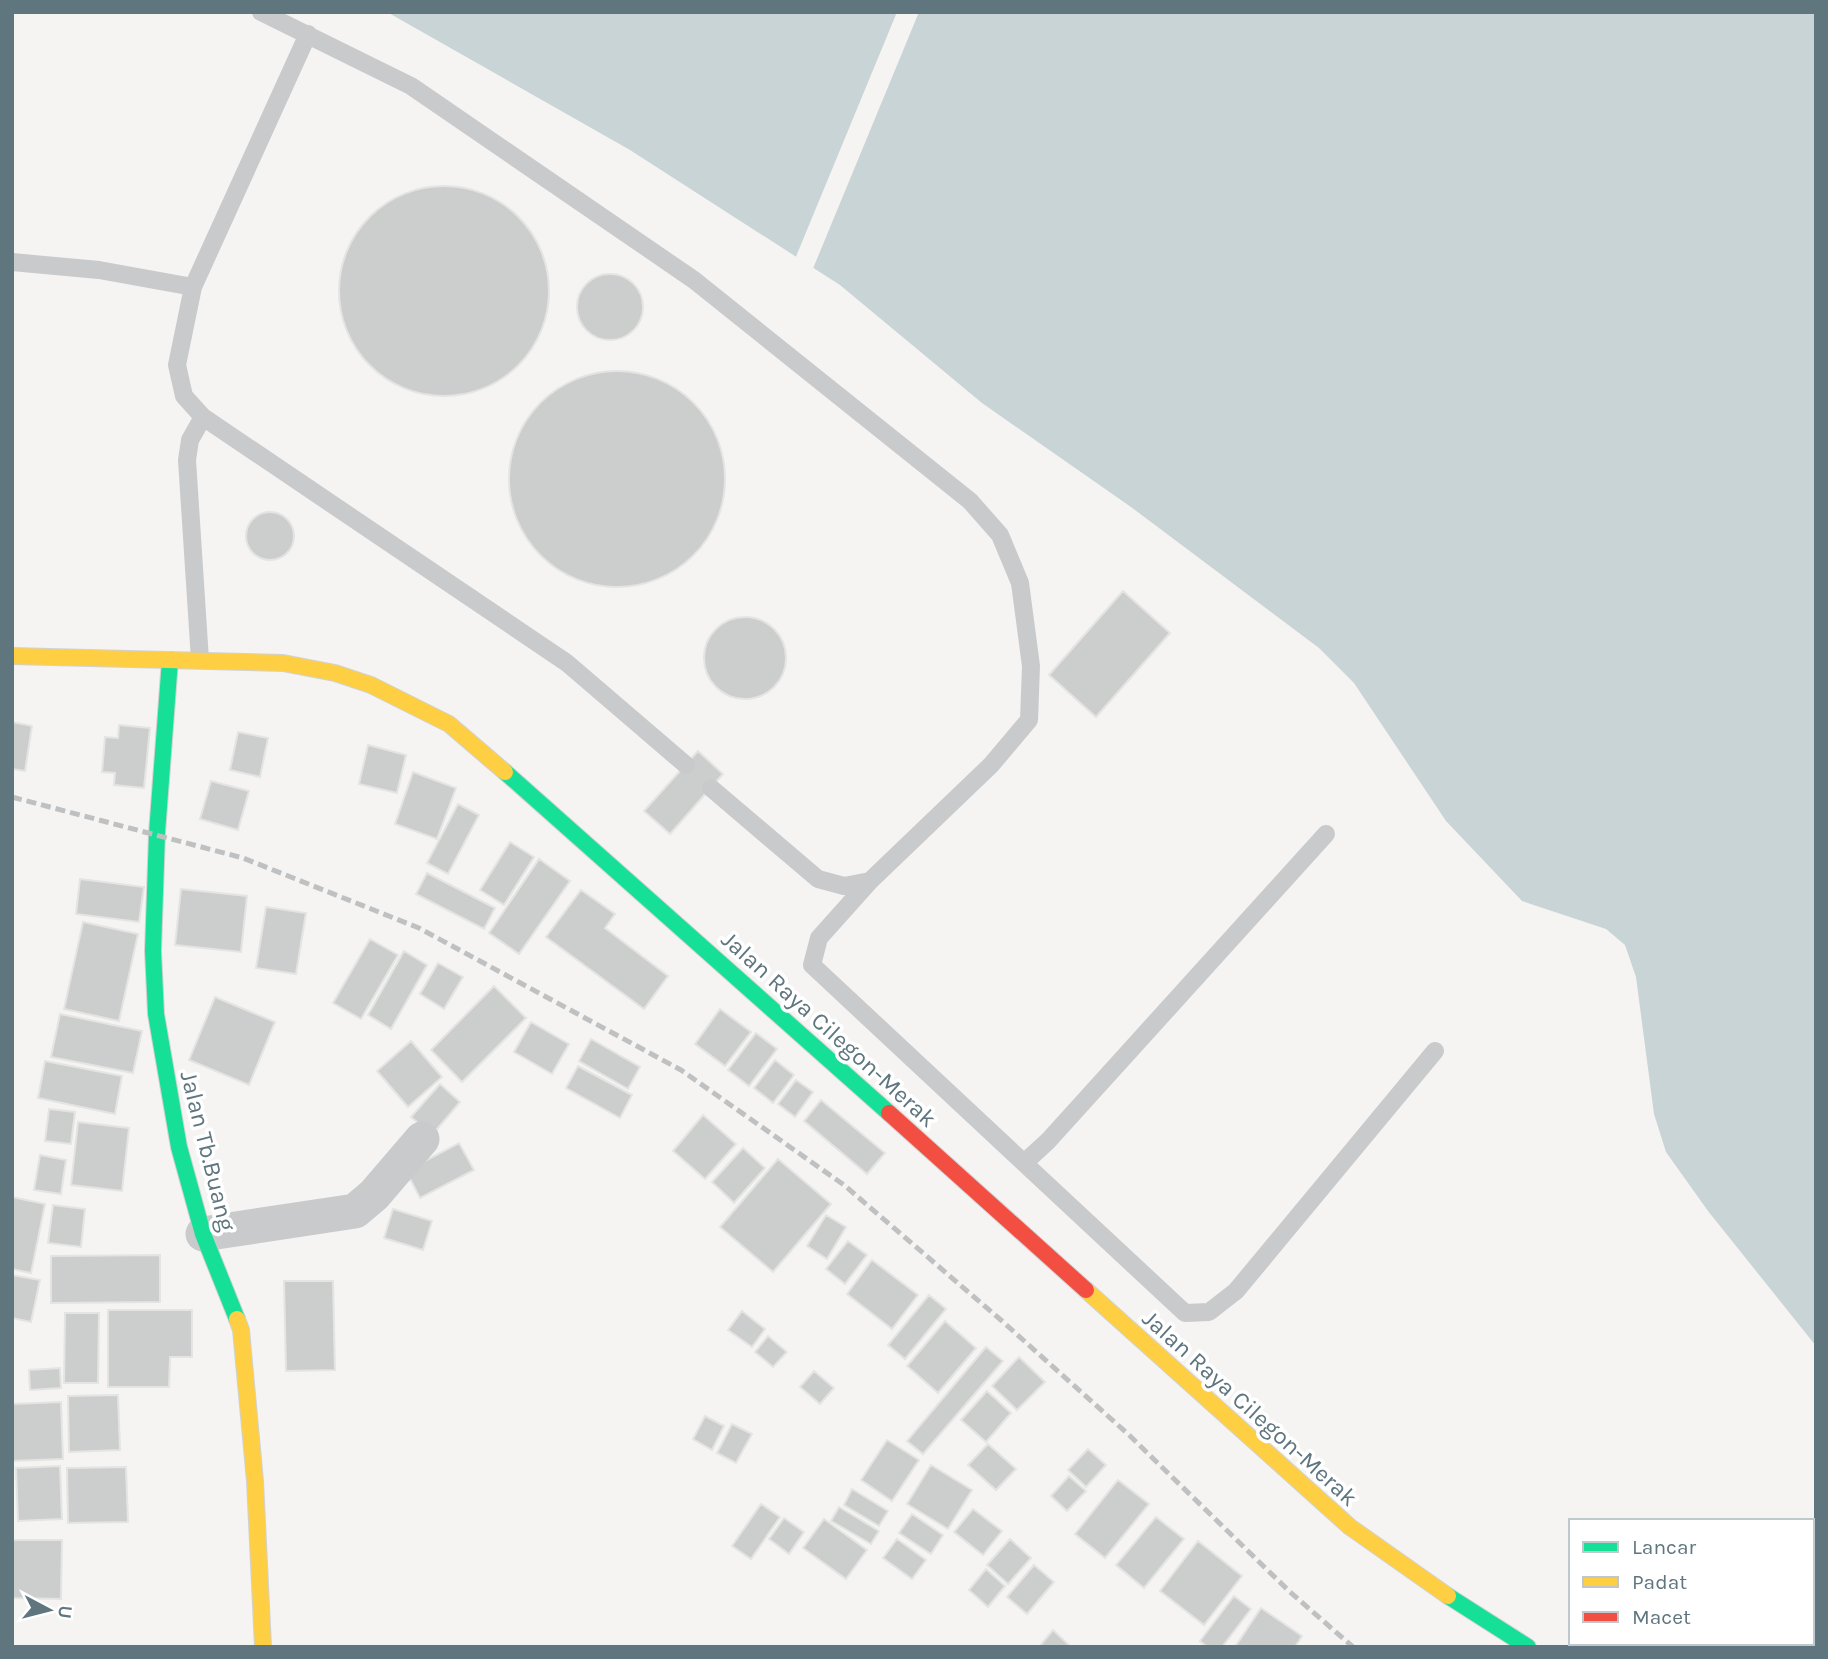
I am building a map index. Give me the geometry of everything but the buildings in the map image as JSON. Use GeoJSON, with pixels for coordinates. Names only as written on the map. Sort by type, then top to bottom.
{"type":"FeatureCollection","features":[{"type":"Feature","properties":{"kind":"main road","name":"Jalan Raya Cilegon-Merak"},"geometry":{"type":"LineString","coordinates":[[12,656],[284,663],[335,673],[371,685],[449,724],[604,857],[1350,1527],[1429,1583],[1528,1647]]}},
{"type":"Feature","properties":{"kind":"main road","name":"Jalan Tb.Buang"},"geometry":{"type":"LineString","coordinates":[[170,660],[157,833],[153,951],[156,1014],[179,1147],[203,1234],[241,1329],[256,1481],[262,1647]]}},
{"type":"Feature","properties":{"kind":"street"},"geometry":{"type":"LineString","coordinates":[[203,1234],[355,1212],[374,1195],[422,1139]]}},
{"type":"Feature","properties":{"kind":"lane"},"geometry":{"type":"LineString","coordinates":[[261,12],[411,86],[694,280],[970,501],[1000,535],[1020,583],[1031,666],[1029,720],[991,765],[870,881],[820,938],[812,965],[1185,1313],[1209,1312],[1236,1291],[1435,1051]]}},
{"type":"Feature","properties":{"kind":"lane"},"geometry":{"type":"LineString","coordinates":[[308,34],[193,287],[177,365],[184,396],[203,417],[567,663],[686,765]]}},
{"type":"Feature","properties":{"kind":"lane"},"geometry":{"type":"LineString","coordinates":[[12,262],[99,270],[193,287]]}},
{"type":"Feature","properties":{"kind":"lane"},"geometry":{"type":"LineString","coordinates":[[200,660],[187,460],[190,440],[203,417]]}},
{"type":"Feature","properties":{"kind":"lane"},"geometry":{"type":"LineString","coordinates":[[711,788],[818,879],[844,886],[870,881]]}},
{"type":"Feature","properties":{"kind":"lane"},"geometry":{"type":"LineString","coordinates":[[1024,1163],[1048,1141],[1326,834]]}},
{"type":"Feature","properties":{"kind":"shaded area"},"geometry":{"type":"Polygon","coordinates":[[[387,12],[1816,12],[1816,1346],[1708,1211],[1666,1152],[1654,1114],[1636,977],[1625,945],[1606,929],[1522,901],[1446,821],[1354,683],[1319,648],[1131,507],[982,403],[840,285],[630,150],[387,12]]]}},
{"type":"Feature","properties":{"kind":"pier"},"geometry":{"type":"Polygon","coordinates":[[[897,12],[919,12],[812,271],[795,259],[897,12]]]}},
{"type":"Feature","properties":{"kind":"railway"},"geometry":{"type":"LineString","coordinates":[[12,797],[243,858],[419,928],[681,1070],[844,1185],[1129,1435],[1290,1592],[1353,1647]]}},
{"type":"Feature","properties":{"kind":"traffic: fast"},"geometry":{"type":"LineString","coordinates":[[170,660],[157,833],[153,951],[156,1014],[179,1147],[203,1234],[237,1319]]}},
{"type":"Feature","properties":{"kind":"traffic: fast"},"geometry":{"type":"LineString","coordinates":[[505,772],[889,1113]]}},
{"type":"Feature","properties":{"kind":"traffic: fast"},"geometry":{"type":"LineString","coordinates":[[1448,1596],[1528,1647]]}},
{"type":"Feature","properties":{"kind":"traffic: slow"},"geometry":{"type":"LineString","coordinates":[[12,656],[283,663],[335,673],[371,685],[449,724],[505,772]]}},
{"type":"Feature","properties":{"kind":"traffic: slow"},"geometry":{"type":"LineString","coordinates":[[1086,1290],[1350,1527],[1448,1596]]}},
{"type":"Feature","properties":{"kind":"traffic: slow"},"geometry":{"type":"LineString","coordinates":[[237,1319],[241,1330],[255,1481],[263,1647]]}},
{"type":"Feature","properties":{"kind":"traffic: jam"},"geometry":{"type":"LineString","coordinates":[[889,1113],[1086,1290]]}}]}
